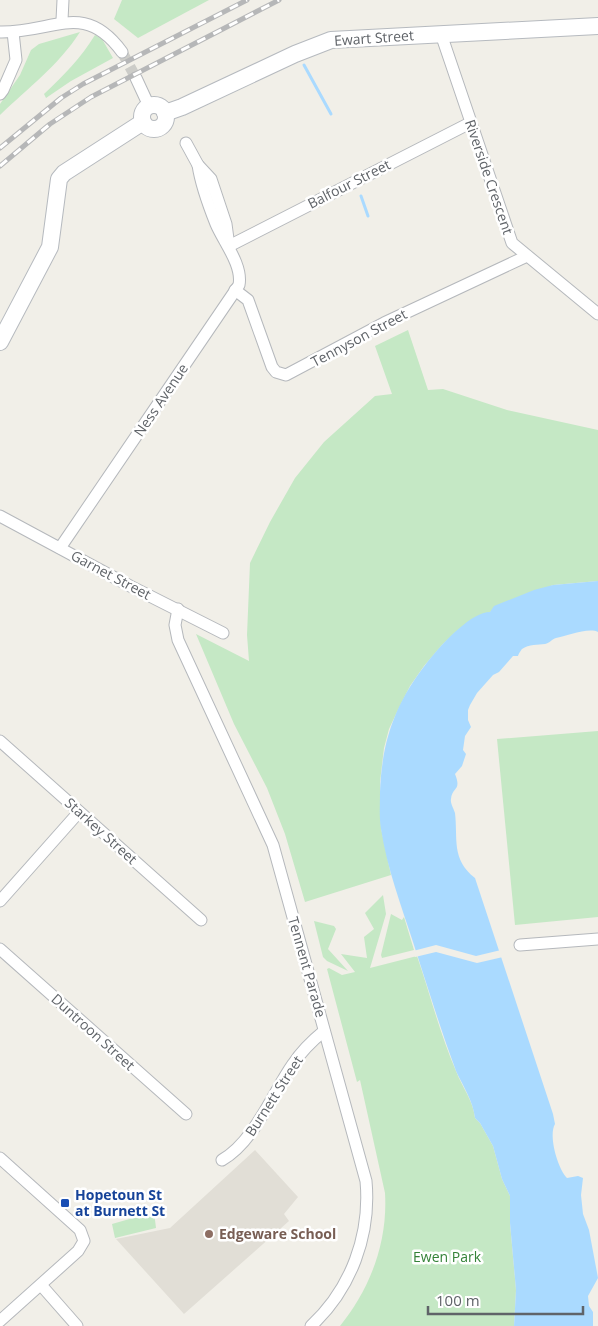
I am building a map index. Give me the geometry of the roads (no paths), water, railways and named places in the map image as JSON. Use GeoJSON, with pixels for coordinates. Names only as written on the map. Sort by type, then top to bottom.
{"type":"FeatureCollection","features":[{"type":"Feature","properties":{"kind":"street"},"geometry":{"type":"LineString","coordinates":[[62,20],[63,0]]}},
{"type":"Feature","properties":{"kind":"street"},"geometry":{"type":"LineString","coordinates":[[0,32],[13,32],[83,17],[102,26],[114,38],[122,52]]}},
{"type":"Feature","properties":{"kind":"street","name":"Ewart Street"},"geometry":{"type":"LineString","coordinates":[[165,113],[182,107],[294,54],[330,40],[598,26]]}},
{"type":"Feature","properties":{"kind":"street"},"geometry":{"type":"LineString","coordinates":[[0,94],[7,83],[16,60],[13,32]]}},
{"type":"Feature","properties":{"kind":"street","name":"Riverside Crescent"},"geometry":{"type":"LineString","coordinates":[[440,34],[512,243],[598,314]]}},
{"type":"Feature","properties":{"kind":"street"},"geometry":{"type":"LineString","coordinates":[[136,78],[150,106]]}},
{"type":"Feature","properties":{"kind":"street"},"geometry":{"type":"LineString","coordinates":[[150,106],[159,106],[165,113],[163,125],[156,129],[149,128],[143,122],[142,115],[150,106]]}},
{"type":"Feature","properties":{"kind":"street"},"geometry":{"type":"LineString","coordinates":[[0,342],[50,247],[59,180],[64,173],[143,122]]}},
{"type":"Feature","properties":{"kind":"street","name":"Balfour Street"},"geometry":{"type":"LineString","coordinates":[[228,246],[470,122]]}},
{"type":"Feature","properties":{"kind":"street"},"geometry":{"type":"LineString","coordinates":[[186,143],[198,165],[201,183],[239,276],[239,285],[235,290]]}},
{"type":"Feature","properties":{"kind":"street","name":"Tennyson Street"},"geometry":{"type":"LineString","coordinates":[[235,290],[248,300],[272,367],[276,372],[286,375],[384,323],[527,256]]}},
{"type":"Feature","properties":{"kind":"street","name":"Ness Avenue"},"geometry":{"type":"LineString","coordinates":[[60,548],[235,290]]}},
{"type":"Feature","properties":{"kind":"street","name":"Garnet Street"},"geometry":{"type":"LineString","coordinates":[[0,516],[223,633]]}},
{"type":"Feature","properties":{"kind":"street","name":"Tennent Parade"},"geometry":{"type":"LineString","coordinates":[[178,610],[175,624],[178,640],[273,845],[366,1181],[367,1192],[361,1244],[347,1279],[333,1302],[311,1326]]}},
{"type":"Feature","properties":{"kind":"street","name":"Starkey Street"},"geometry":{"type":"LineString","coordinates":[[0,741],[201,920]]}},
{"type":"Feature","properties":{"kind":"street"},"geometry":{"type":"LineString","coordinates":[[0,901],[79,812]]}},
{"type":"Feature","properties":{"kind":"street"},"geometry":{"type":"LineString","coordinates":[[520,946],[598,939]]}},
{"type":"Feature","properties":{"kind":"street","name":"Duntroon Street"},"geometry":{"type":"LineString","coordinates":[[0,949],[186,1114]]}},
{"type":"Feature","properties":{"kind":"street","name":"Burnett Street"},"geometry":{"type":"LineString","coordinates":[[222,1160],[245,1142],[294,1063],[324,1031]]}},
{"type":"Feature","properties":{"kind":"street"},"geometry":{"type":"LineString","coordinates":[[0,1158],[80,1230],[84,1241],[78,1251],[0,1321]]}},
{"type":"Feature","properties":{"kind":"street"},"geometry":{"type":"LineString","coordinates":[[40,1285],[77,1326]]}},
{"type":"Feature","properties":{"kind":"water"},"geometry":{"type":"Polygon","coordinates":[[[598,581],[598,632],[577,632],[545,644],[525,647],[518,656],[513,656],[499,672],[493,675],[477,693],[468,710],[468,720],[471,727],[465,736],[463,750],[466,754],[462,766],[455,774],[457,786],[451,799],[455,813],[456,840],[459,856],[467,871],[475,878],[553,1114],[555,1124],[553,1144],[557,1160],[567,1178],[578,1176],[583,1178],[581,1195],[583,1214],[589,1230],[598,1278],[588,1296],[589,1306],[593,1312],[593,1326],[514,1326],[516,1290],[510,1223],[510,1196],[502,1179],[493,1146],[480,1123],[475,1118],[470,1100],[456,1071],[395,886],[380,824],[381,772],[388,735],[402,702],[421,670],[459,628],[475,617],[490,612],[494,606],[534,590],[553,585],[598,581]]]}},
{"type":"Feature","properties":{"kind":"waterway"},"geometry":{"type":"LineString","coordinates":[[304,65],[331,114]]}},
{"type":"Feature","properties":{"kind":"waterway"},"geometry":{"type":"LineString","coordinates":[[361,196],[368,216]]}},
{"type":"Feature","properties":{"kind":"tunnel"},"geometry":{"type":"LineString","coordinates":[[122,52],[136,78]]}},
{"type":"Feature","properties":{"kind":"railway"},"geometry":{"type":"LineString","coordinates":[[0,148],[61,98],[83,84],[247,0]]}},
{"type":"Feature","properties":{"kind":"railway"},"geometry":{"type":"LineString","coordinates":[[0,166],[50,124],[91,97],[279,0]]}},
{"type":"Feature","properties":{"kind":"place","name":"Hopetoun St at Burnett St"},"geometry":{"type":"Point","coordinates":[65,1203]}},
{"type":"Feature","properties":{"kind":"place","name":"Edgeware School"},"geometry":{"type":"Point","coordinates":[209,1234]}},
{"type":"Feature","properties":{"kind":"park label","name":"Ewen Park"},"geometry":{"type":"Point","coordinates":[447,1257]}}]}
